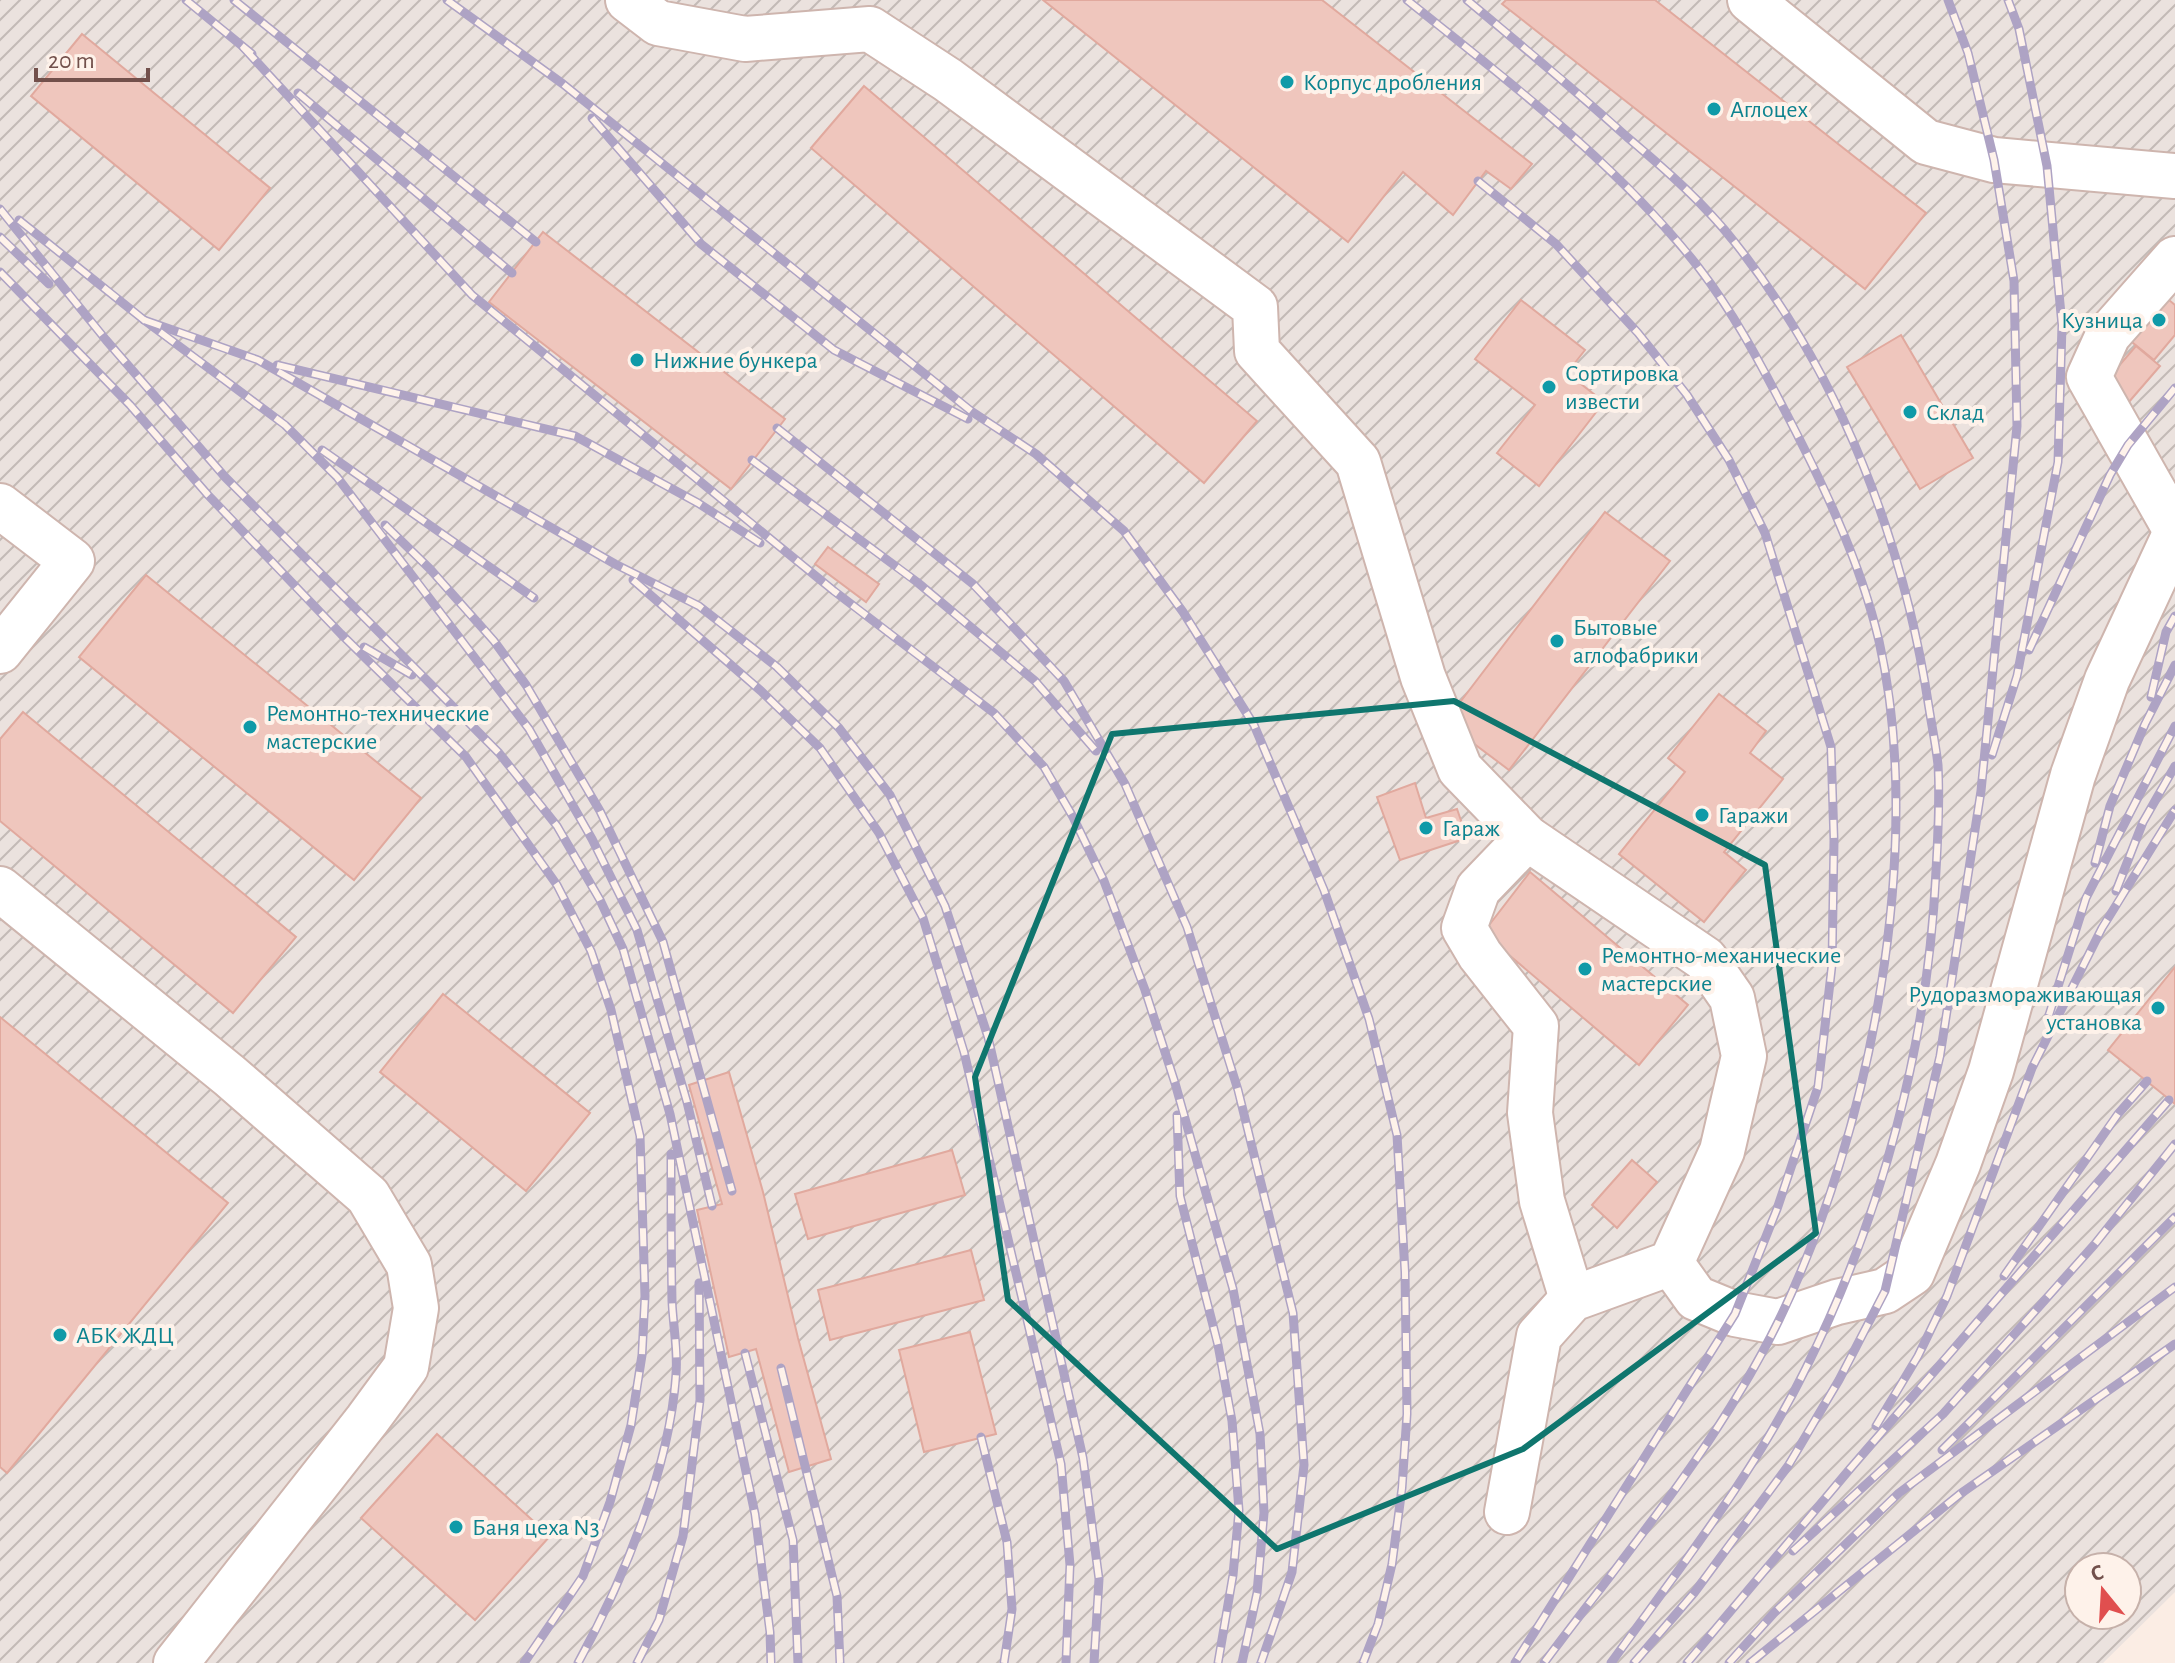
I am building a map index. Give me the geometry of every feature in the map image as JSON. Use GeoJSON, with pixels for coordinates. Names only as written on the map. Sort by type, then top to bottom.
{"type":"FeatureCollection","features":[{"type":"Feature","properties":{"kind":"lane"},"geometry":{"type":"LineString","coordinates":[[628,0],[658,23],[745,39],[870,29],[948,80],[1255,307],[1257,351],[1358,462],[1423,677],[1460,769],[1527,838],[1705,959],[1732,998],[1744,1056],[1722,1151],[1671,1263],[1572,1299],[1539,1336],[1507,1512]]}},
{"type":"Feature","properties":{"kind":"lane"},"geometry":{"type":"LineString","coordinates":[[1750,0],[1926,142],[1994,160],[2175,176]]}},
{"type":"Feature","properties":{"kind":"lane"},"geometry":{"type":"LineString","coordinates":[[1671,1263],[1696,1298],[1735,1314],[1778,1322],[1837,1302],[1885,1291],[1912,1273],[1958,1164],[1991,1071],[2078,761],[2107,680],[2175,531],[2089,377],[2108,335],[2175,259]]}},
{"type":"Feature","properties":{"kind":"lane"},"geometry":{"type":"LineString","coordinates":[[0,506],[72,561],[0,651]]}},
{"type":"Feature","properties":{"kind":"lane"},"geometry":{"type":"LineString","coordinates":[[1527,838],[1478,889],[1464,928],[1480,955],[1536,1026],[1530,1113],[1542,1201],[1572,1299]]}},
{"type":"Feature","properties":{"kind":"lane"},"geometry":{"type":"LineString","coordinates":[[0,889],[230,1076],[368,1196],[409,1265],[416,1308],[406,1367],[176,1663]]}},
{"type":"Feature","properties":{"kind":"highlighted area"},"geometry":{"type":"Polygon","coordinates":[[[1454,701],[1765,865],[1816,1233],[1523,1449],[1277,1549],[1008,1300],[975,1077],[1112,734],[1454,701]]]}},
{"type":"Feature","properties":{"kind":"shaded area"},"geometry":{"type":"Polygon","coordinates":[[[0,0],[2175,0],[2175,1592],[2143,1624],[2143,1551],[2063,1551],[2063,1631],[2135,1631],[2103,1663],[0,1663],[0,0]]]}},
{"type":"Feature","properties":{"kind":"building","name":"Корпус дробления"},"geometry":{"type":"Polygon","coordinates":[[[1043,0],[1322,0],[1532,164],[1511,189],[1486,171],[1453,215],[1403,172],[1348,242],[1043,0]]]}},
{"type":"Feature","properties":{"kind":"building","name":"Аглоцех"},"geometry":{"type":"Polygon","coordinates":[[[1506,0],[1655,0],[1926,213],[1865,289],[1502,4],[1506,0]]]}},
{"type":"Feature","properties":{"kind":"building"},"geometry":{"type":"Polygon","coordinates":[[[82,34],[270,188],[219,250],[31,96],[82,34]]]}},
{"type":"Feature","properties":{"kind":"building"},"geometry":{"type":"Polygon","coordinates":[[[864,86],[1257,421],[1204,483],[811,148],[864,86]]]}},
{"type":"Feature","properties":{"kind":"building","name":"Нижние бункера"},"geometry":{"type":"Polygon","coordinates":[[[543,232],[785,419],[731,489],[489,302],[543,232]]]}},
{"type":"Feature","properties":{"kind":"building","name":"Кузница"},"geometry":{"type":"Polygon","coordinates":[[[2163,295],[2175,305],[2175,335],[2154,360],[2127,338],[2163,295]]]}},
{"type":"Feature","properties":{"kind":"building","name":"Сортировка извести"},"geometry":{"type":"Polygon","coordinates":[[[1521,300],[1585,350],[1567,373],[1604,402],[1539,486],[1497,453],[1535,405],[1475,359],[1521,300]]]}},
{"type":"Feature","properties":{"kind":"building","name":"Склад"},"geometry":{"type":"Polygon","coordinates":[[[1901,335],[1973,458],[1920,489],[1847,367],[1901,335]]]}},
{"type":"Feature","properties":{"kind":"building"},"geometry":{"type":"Polygon","coordinates":[[[2136,346],[2160,366],[2128,403],[2104,383],[2136,346]]]}},
{"type":"Feature","properties":{"kind":"building","name":"Бытовые аглофабрики"},"geometry":{"type":"Polygon","coordinates":[[[1605,512],[1670,561],[1509,770],[1445,722],[1605,512]]]}},
{"type":"Feature","properties":{"kind":"building"},"geometry":{"type":"Polygon","coordinates":[[[828,547],[879,584],[866,602],[815,564],[828,547]]]}},
{"type":"Feature","properties":{"kind":"building","name":"Ремонтно-технические мастерские"},"geometry":{"type":"Polygon","coordinates":[[[146,575],[421,798],[354,880],[79,657],[146,575]]]}},
{"type":"Feature","properties":{"kind":"building","name":"Гаражи"},"geometry":{"type":"Polygon","coordinates":[[[1719,694],[1766,731],[1750,753],[1783,779],[1724,852],[1746,870],[1704,922],[1619,854],[1685,772],[1668,758],[1719,694]]]}},
{"type":"Feature","properties":{"kind":"building"},"geometry":{"type":"Polygon","coordinates":[[[23,712],[296,937],[233,1013],[0,821],[0,739],[23,712]]]}},
{"type":"Feature","properties":{"kind":"building","name":"Гараж"},"geometry":{"type":"Polygon","coordinates":[[[1415,783],[1426,818],[1457,809],[1467,838],[1400,860],[1377,797],[1415,783]]]}},
{"type":"Feature","properties":{"kind":"building","name":"Ремонтно-механические мастерские"},"geometry":{"type":"Polygon","coordinates":[[[1530,872],[1688,1005],[1639,1065],[1483,933],[1530,872]]]}},
{"type":"Feature","properties":{"kind":"building","name":"Рудоразмораживающая установка"},"geometry":{"type":"Polygon","coordinates":[[[2175,967],[2175,1104],[2108,1050],[2175,967]]]}},
{"type":"Feature","properties":{"kind":"building"},"geometry":{"type":"Polygon","coordinates":[[[443,994],[590,1113],[526,1191],[380,1072],[443,994]]]}},
{"type":"Feature","properties":{"kind":"building","name":"АБК ЖДЦ"},"geometry":{"type":"Polygon","coordinates":[[[0,1017],[228,1203],[7,1473],[0,1467],[0,1017]]]}},
{"type":"Feature","properties":{"kind":"building"},"geometry":{"type":"Polygon","coordinates":[[[729,1072],[831,1459],[789,1472],[756,1349],[729,1357],[697,1210],[722,1204],[689,1085],[729,1072]]]}},
{"type":"Feature","properties":{"kind":"building"},"geometry":{"type":"Polygon","coordinates":[[[952,1150],[965,1195],[808,1239],[795,1194],[952,1150]]]}},
{"type":"Feature","properties":{"kind":"building"},"geometry":{"type":"Polygon","coordinates":[[[1632,1160],[1657,1182],[1617,1228],[1592,1205],[1632,1160]]]}},
{"type":"Feature","properties":{"kind":"building"},"geometry":{"type":"Polygon","coordinates":[[[971,1250],[984,1300],[830,1340],[818,1290],[971,1250]]]}},
{"type":"Feature","properties":{"kind":"building"},"geometry":{"type":"Polygon","coordinates":[[[970,1332],[996,1434],[924,1452],[899,1350],[970,1332]]]}},
{"type":"Feature","properties":{"kind":"building","name":"Баня цеха N3"},"geometry":{"type":"Polygon","coordinates":[[[437,1434],[550,1536],[475,1620],[361,1518],[437,1434]]]}},
{"type":"Feature","properties":{"kind":"railway"},"geometry":{"type":"LineString","coordinates":[[186,0],[252,54]]}},
{"type":"Feature","properties":{"kind":"railway"},"geometry":{"type":"LineString","coordinates":[[234,0],[536,242]]}},
{"type":"Feature","properties":{"kind":"railway"},"geometry":{"type":"LineString","coordinates":[[447,0],[563,84],[971,411],[1036,454],[1124,531],[1183,612],[1254,725],[1324,890],[1369,1019],[1397,1135],[1405,1272],[1407,1414],[1392,1564],[1378,1624],[1363,1663]]}},
{"type":"Feature","properties":{"kind":"railway"},"geometry":{"type":"LineString","coordinates":[[1407,0],[1523,93],[1598,159],[1667,230],[1723,302],[1755,354],[1798,437],[1851,551],[1879,641],[1892,722],[1896,808],[1892,897],[1881,988],[1863,1077],[1840,1164],[1811,1246],[1779,1320],[1728,1411],[1669,1497],[1544,1663]]}},
{"type":"Feature","properties":{"kind":"railway"},"geometry":{"type":"LineString","coordinates":[[1467,0],[1588,102],[1698,201],[1736,244],[1807,349],[1837,405],[1885,523],[1918,646],[1938,765],[1936,871],[1923,999],[1897,1126],[1858,1249],[1786,1407],[1740,1483],[1611,1663]]}},
{"type":"Feature","properties":{"kind":"railway"},"geometry":{"type":"LineString","coordinates":[[1634,1663],[1694,1593],[1788,1466],[1839,1380],[1885,1291],[1940,1056],[1981,791],[2017,426],[2014,281],[1994,160],[1968,53],[1948,0]]}},
{"type":"Feature","properties":{"kind":"railway"},"geometry":{"type":"LineString","coordinates":[[1992,755],[2017,676],[2058,462],[2062,325],[2047,166],[2019,29],[2008,0]]}},
{"type":"Feature","properties":{"kind":"railway"},"geometry":{"type":"LineString","coordinates":[[243,47],[472,295],[834,591],[994,713],[1044,767],[1104,881],[1145,990],[1175,1083],[1233,1289],[1260,1434],[1264,1513],[1257,1593],[1242,1663]]}},
{"type":"Feature","properties":{"kind":"railway"},"geometry":{"type":"LineString","coordinates":[[298,93],[512,273]]}},
{"type":"Feature","properties":{"kind":"railway"},"geometry":{"type":"LineString","coordinates":[[592,118],[701,244],[834,350],[968,419]]}},
{"type":"Feature","properties":{"kind":"railway"},"geometry":{"type":"LineString","coordinates":[[1478,181],[1556,244],[1638,333],[1687,395],[1729,460],[1765,533],[1831,747],[1834,840],[1832,965],[1818,1087],[1777,1209],[1735,1314],[1515,1663]]}},
{"type":"Feature","properties":{"kind":"railway"},"geometry":{"type":"LineString","coordinates":[[0,209],[106,340],[225,477],[499,753],[557,826],[600,900],[623,949],[670,1114],[755,1514],[771,1663]]}},
{"type":"Feature","properties":{"kind":"railway"},"geometry":{"type":"LineString","coordinates":[[19,220],[144,320],[285,425],[337,477],[529,729],[592,839],[637,930],[687,1102],[712,1206]]}},
{"type":"Feature","properties":{"kind":"railway"},"geometry":{"type":"LineString","coordinates":[[0,237],[49,284]]}},
{"type":"Feature","properties":{"kind":"railway"},"geometry":{"type":"LineString","coordinates":[[0,272],[130,405],[208,495],[341,634],[466,757],[557,885],[591,951],[611,1010],[640,1136],[645,1296],[642,1355],[631,1425],[610,1502],[583,1576],[524,1663]]}},
{"type":"Feature","properties":{"kind":"railway"},"geometry":{"type":"LineString","coordinates":[[144,320],[258,360],[615,564],[699,606],[777,667],[839,728],[890,795],[945,906],[988,1037],[1083,1458],[1099,1579],[1094,1663]]}},
{"type":"Feature","properties":{"kind":"railway"},"geometry":{"type":"LineString","coordinates":[[277,365],[575,436],[698,503],[760,543]]}},
{"type":"Feature","properties":{"kind":"railway"},"geometry":{"type":"LineString","coordinates":[[2029,650],[2110,475],[2128,445],[2175,388]]}},
{"type":"Feature","properties":{"kind":"railway"},"geometry":{"type":"LineString","coordinates":[[777,428],[973,584],[1064,681],[1125,784],[1187,927],[1238,1090],[1293,1313],[1304,1465],[1292,1572],[1261,1663]]}},
{"type":"Feature","properties":{"kind":"railway"},"geometry":{"type":"LineString","coordinates":[[322,450],[534,598]]}},
{"type":"Feature","properties":{"kind":"railway"},"geometry":{"type":"LineString","coordinates":[[752,460],[917,582],[1035,681],[1096,751]]}},
{"type":"Feature","properties":{"kind":"railway"},"geometry":{"type":"LineString","coordinates":[[385,525],[430,569],[494,641],[526,685],[600,811],[663,942],[732,1191]]}},
{"type":"Feature","properties":{"kind":"railway"},"geometry":{"type":"LineString","coordinates":[[633,580],[761,691],[820,748],[879,833],[923,918],[964,1052],[1061,1464],[1070,1565],[1066,1663]]}},
{"type":"Feature","properties":{"kind":"railway"},"geometry":{"type":"LineString","coordinates":[[2151,697],[2166,632],[2175,616]]}},
{"type":"Feature","properties":{"kind":"railway"},"geometry":{"type":"LineString","coordinates":[[364,647],[412,675]]}},
{"type":"Feature","properties":{"kind":"railway"},"geometry":{"type":"LineString","coordinates":[[2095,863],[2110,806],[2145,724],[2175,665]]}},
{"type":"Feature","properties":{"kind":"railway"},"geometry":{"type":"LineString","coordinates":[[2049,1015],[2086,898],[2175,726]]}},
{"type":"Feature","properties":{"kind":"railway"},"geometry":{"type":"LineString","coordinates":[[2116,891],[2143,822],[2175,766]]}},
{"type":"Feature","properties":{"kind":"railway"},"geometry":{"type":"LineString","coordinates":[[1876,1426],[1918,1356],[1947,1296],[2032,1068],[2102,928],[2175,810]]}},
{"type":"Feature","properties":{"kind":"railway"},"geometry":{"type":"LineString","coordinates":[[2004,1276],[2118,1114],[2147,1081]]}},
{"type":"Feature","properties":{"kind":"railway"},"geometry":{"type":"LineString","coordinates":[[1687,1663],[1849,1470],[2169,1100]]}},
{"type":"Feature","properties":{"kind":"railway"},"geometry":{"type":"LineString","coordinates":[[1177,1115],[1180,1196],[1218,1345],[1232,1421],[1239,1510],[1233,1575],[1218,1663]]}},
{"type":"Feature","properties":{"kind":"railway"},"geometry":{"type":"LineString","coordinates":[[1793,1551],[1943,1414],[2094,1245],[2175,1144]]}},
{"type":"Feature","properties":{"kind":"railway"},"geometry":{"type":"LineString","coordinates":[[578,1663],[642,1523],[672,1410],[676,1347],[672,1301],[671,1154]]}},
{"type":"Feature","properties":{"kind":"railway"},"geometry":{"type":"LineString","coordinates":[[1942,1450],[2175,1217]]}},
{"type":"Feature","properties":{"kind":"railway"},"geometry":{"type":"LineString","coordinates":[[637,1663],[659,1620],[683,1536],[700,1400],[699,1283]]}},
{"type":"Feature","properties":{"kind":"railway"},"geometry":{"type":"LineString","coordinates":[[1729,1663],[1774,1613],[1899,1493],[2175,1287]]}},
{"type":"Feature","properties":{"kind":"railway"},"geometry":{"type":"LineString","coordinates":[[1750,1663],[1960,1494],[2175,1344]]}},
{"type":"Feature","properties":{"kind":"railway"},"geometry":{"type":"LineString","coordinates":[[745,1353],[793,1540],[798,1663]]}},
{"type":"Feature","properties":{"kind":"railway"},"geometry":{"type":"LineString","coordinates":[[781,1368],[837,1596],[840,1663]]}},
{"type":"Feature","properties":{"kind":"railway"},"geometry":{"type":"LineString","coordinates":[[981,1437],[1007,1542],[1012,1609],[1004,1663]]}},
{"type":"Feature","properties":{"kind":"place","name":"Корпус дробления"},"geometry":{"type":"Point","coordinates":[1287,82]}},
{"type":"Feature","properties":{"kind":"place","name":"Аглоцех"},"geometry":{"type":"Point","coordinates":[1714,109]}},
{"type":"Feature","properties":{"kind":"place","name":"Кузница"},"geometry":{"type":"Point","coordinates":[2159,320]}},
{"type":"Feature","properties":{"kind":"place","name":"Нижние бункера"},"geometry":{"type":"Point","coordinates":[637,360]}},
{"type":"Feature","properties":{"kind":"place","name":"Сортировка извести"},"geometry":{"type":"Point","coordinates":[1549,387]}},
{"type":"Feature","properties":{"kind":"place","name":"Склад"},"geometry":{"type":"Point","coordinates":[1910,412]}},
{"type":"Feature","properties":{"kind":"place","name":"Бытовые аглофабрики"},"geometry":{"type":"Point","coordinates":[1557,641]}},
{"type":"Feature","properties":{"kind":"place","name":"Ремонтно-технические мастерские"},"geometry":{"type":"Point","coordinates":[250,727]}},
{"type":"Feature","properties":{"kind":"place","name":"Гаражи"},"geometry":{"type":"Point","coordinates":[1702,815]}},
{"type":"Feature","properties":{"kind":"place","name":"Гараж"},"geometry":{"type":"Point","coordinates":[1426,828]}},
{"type":"Feature","properties":{"kind":"place","name":"Ремонтно-механические мастерские"},"geometry":{"type":"Point","coordinates":[1585,969]}},
{"type":"Feature","properties":{"kind":"place","name":"Рудоразмораживающая установка"},"geometry":{"type":"Point","coordinates":[2158,1008]}},
{"type":"Feature","properties":{"kind":"place","name":"АБК ЖДЦ"},"geometry":{"type":"Point","coordinates":[60,1335]}},
{"type":"Feature","properties":{"kind":"place","name":"Баня цеха N3"},"geometry":{"type":"Point","coordinates":[456,1527]}}]}
